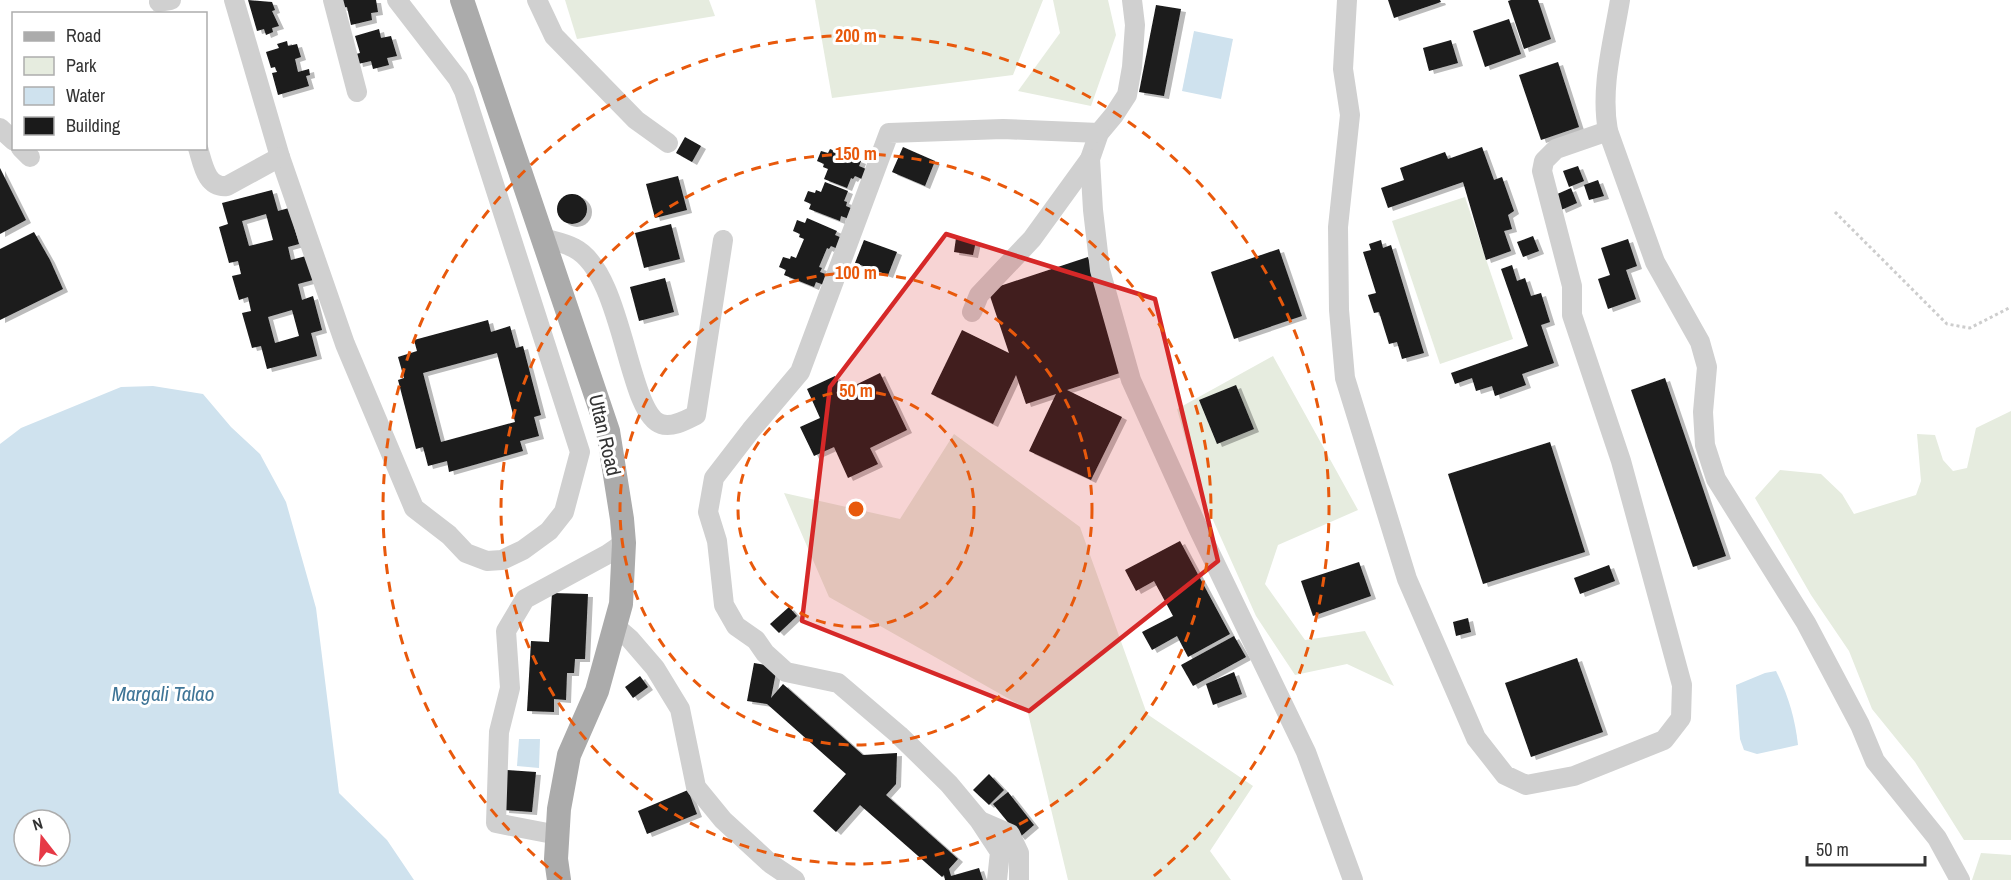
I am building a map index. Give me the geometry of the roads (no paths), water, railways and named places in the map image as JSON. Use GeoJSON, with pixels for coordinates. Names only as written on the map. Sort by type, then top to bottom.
{"type":"FeatureCollection","features":[{"type":"Feature","properties":{"kind":"main road","name":"Uttan Road"},"geometry":{"type":"LineString","coordinates":[[462,0],[608,431],[622,519],[624,543],[621,604],[597,691],[569,755],[559,809],[556,859],[559,880]]}},
{"type":"Feature","properties":{"kind":"street"},"geometry":{"type":"LineString","coordinates":[[234,0],[280,157],[345,344],[414,508],[449,535],[466,552],[487,561],[502,560],[523,550],[549,531],[564,512],[580,452],[464,91],[458,79],[397,0]]}},
{"type":"Feature","properties":{"kind":"street"},"geometry":{"type":"LineString","coordinates":[[333,0],[357,92]]}},
{"type":"Feature","properties":{"kind":"street"},"geometry":{"type":"LineString","coordinates":[[537,0],[554,36],[636,120],[668,143]]}},
{"type":"Feature","properties":{"kind":"street"},"geometry":{"type":"LineString","coordinates":[[972,312],[979,295],[1032,239],[1090,159],[1099,133],[1127,94],[1132,67],[1135,25],[1132,0]]}},
{"type":"Feature","properties":{"kind":"street"},"geometry":{"type":"LineString","coordinates":[[1347,0],[1343,69],[1350,115],[1338,227],[1339,310],[1345,378],[1407,579],[1476,738],[1505,775],[1526,785],[1574,776],[1664,740],[1681,718],[1682,685],[1621,461],[1572,315],[1572,286],[1542,171],[1544,161],[1556,149],[1608,131]]}},
{"type":"Feature","properties":{"kind":"street"},"geometry":{"type":"LineString","coordinates":[[1620,0],[1604,110],[1608,131],[1655,262],[1700,342],[1707,367],[1703,412],[1705,445],[1716,479],[1806,623],[1860,725],[1875,761],[1937,838],[1960,880]]}},
{"type":"Feature","properties":{"kind":"street"},"geometry":{"type":"LineString","coordinates":[[458,79],[485,68]]}},
{"type":"Feature","properties":{"kind":"street"},"geometry":{"type":"LineString","coordinates":[[0,128],[12,139]]}},
{"type":"Feature","properties":{"kind":"street"},"geometry":{"type":"LineString","coordinates":[[997,880],[1000,852],[979,820],[949,784],[907,743],[838,683],[786,672],[765,653],[756,640],[736,626],[724,605],[717,541],[708,512],[714,478],[800,372],[889,133],[1003,129],[1099,133]]}},
{"type":"Feature","properties":{"kind":"street"},"geometry":{"type":"LineString","coordinates":[[199,150],[207,175],[213,183],[220,186],[227,186],[280,157]]}},
{"type":"Feature","properties":{"kind":"street"},"geometry":{"type":"LineString","coordinates":[[1090,159],[1092,210],[1100,270],[1131,380],[1198,528],[1306,752],[1353,880]]}},
{"type":"Feature","properties":{"kind":"street"},"geometry":{"type":"LineString","coordinates":[[543,238],[575,248],[590,261],[610,297],[639,393],[649,415],[661,424],[675,424],[696,415],[723,240]]}},
{"type":"Feature","properties":{"kind":"street"},"geometry":{"type":"LineString","coordinates":[[558,835],[496,823],[499,732],[510,688],[506,631],[525,599],[624,543]]}},
{"type":"Feature","properties":{"kind":"street"},"geometry":{"type":"LineString","coordinates":[[615,627],[630,639],[655,668],[680,709],[696,787],[723,820],[771,864],[795,880]]}},
{"type":"Feature","properties":{"kind":"street"},"geometry":{"type":"LineString","coordinates":[[979,820],[1010,834],[1020,853],[1019,880]]}},
{"type":"Feature","properties":{"kind":"water"},"geometry":{"type":"Polygon","coordinates":[[[1194,31],[1233,39],[1221,99],[1182,91],[1194,31]]]}},
{"type":"Feature","properties":{"kind":"water","name":"Margali Talao"},"geometry":{"type":"Polygon","coordinates":[[[153,386],[203,394],[231,427],[260,454],[286,502],[316,608],[339,793],[387,840],[414,880],[0,880],[0,444],[21,428],[121,387],[153,386]]]}},
{"type":"Feature","properties":{"kind":"water"},"geometry":{"type":"Polygon","coordinates":[[[1776,671],[1790,707],[1798,745],[1757,754],[1744,750],[1740,739],[1736,685],[1776,671]]]}},
{"type":"Feature","properties":{"kind":"water"},"geometry":{"type":"Polygon","coordinates":[[[519,739],[540,739],[539,768],[517,766],[519,739]]]}}]}
